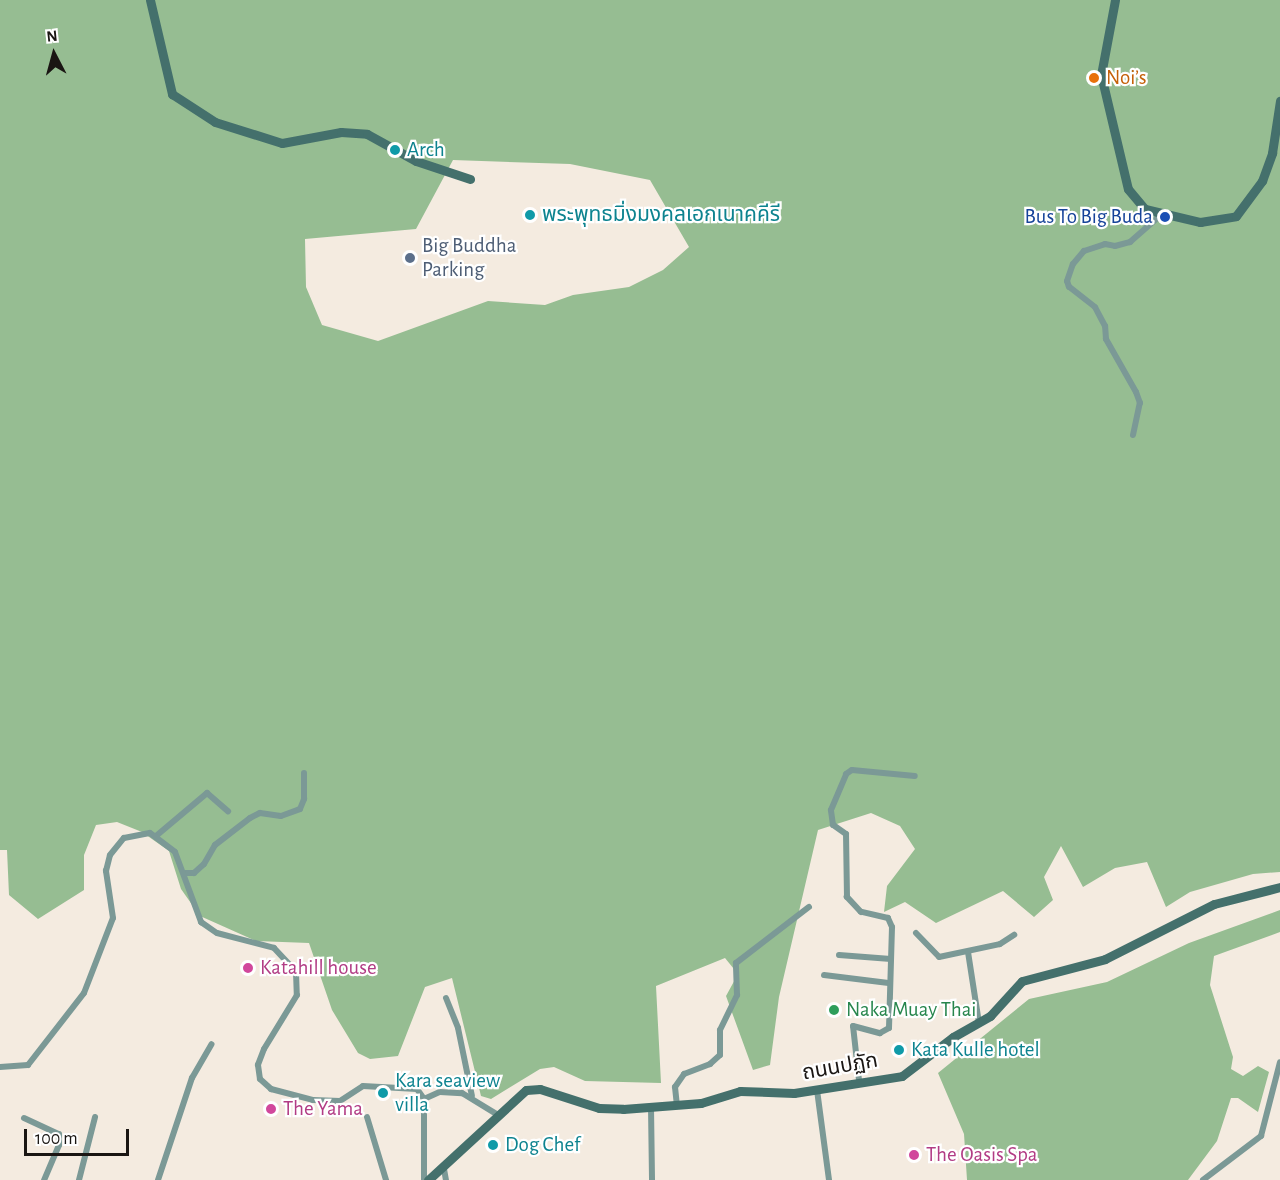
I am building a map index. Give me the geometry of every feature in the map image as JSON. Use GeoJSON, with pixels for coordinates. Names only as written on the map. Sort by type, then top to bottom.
{"type":"FeatureCollection","features":[{"type":"Feature","properties":{"kind":"main road"},"geometry":{"type":"LineString","coordinates":[[150,0],[172,94],[215,122],[282,143],[341,132],[360,133],[416,161],[470,179]]}},
{"type":"Feature","properties":{"kind":"main road"},"geometry":{"type":"LineString","coordinates":[[1115,0],[1101,75],[1109,121],[1128,189],[1145,208],[1213,223],[1236,216],[1246,207],[1262,181],[1272,153],[1280,101]]}},
{"type":"Feature","properties":{"kind":"main road","name":"ถนนปฏัก"},"geometry":{"type":"LineString","coordinates":[[428,1180],[444,1169],[526,1090],[540,1089],[599,1108],[677,1106],[740,1091],[817,1090],[912,1071],[953,1036],[979,1024],[1022,981],[1105,959],[1214,904],[1280,887]]}},
{"type":"Feature","properties":{"kind":"street"},"geometry":{"type":"LineString","coordinates":[[1133,435],[1140,403],[1135,388],[1106,339],[1105,326],[1095,306],[1069,287],[1067,281],[1073,264],[1084,251],[1094,246],[1130,242],[1163,213]]}},
{"type":"Feature","properties":{"kind":"street"},"geometry":{"type":"LineString","coordinates":[[860,1080],[853,1026],[880,1033],[889,1028],[892,927],[888,918],[861,912],[847,897],[846,834],[833,825],[831,810],[846,774],[852,770],[915,776]]}},
{"type":"Feature","properties":{"kind":"street"},"geometry":{"type":"LineString","coordinates":[[184,873],[194,873],[204,864],[215,845],[250,818],[270,812],[281,816],[300,808],[304,800],[304,773]]}},
{"type":"Feature","properties":{"kind":"street"},"geometry":{"type":"LineString","coordinates":[[156,836],[207,793],[228,811]]}},
{"type":"Feature","properties":{"kind":"street"},"geometry":{"type":"LineString","coordinates":[[0,1067],[28,1065],[84,993],[113,918],[106,871],[110,855],[124,838],[142,831],[156,836],[175,852],[201,922],[216,933],[274,948],[296,972],[299,983],[297,995],[258,1065],[260,1079],[271,1089],[313,1100],[340,1101],[363,1086],[381,1085],[417,1089],[424,1099],[424,1180]]}},
{"type":"Feature","properties":{"kind":"street"},"geometry":{"type":"LineString","coordinates":[[677,1106],[675,1087],[684,1074],[710,1064],[720,1055],[720,1029],[737,995],[736,963],[809,907]]}},
{"type":"Feature","properties":{"kind":"street"},"geometry":{"type":"LineString","coordinates":[[916,933],[939,957],[1000,944],[1014,935]]}},
{"type":"Feature","properties":{"kind":"street"},"geometry":{"type":"LineString","coordinates":[[968,952],[979,1024]]}},
{"type":"Feature","properties":{"kind":"street"},"geometry":{"type":"LineString","coordinates":[[839,955],[891,959]]}},
{"type":"Feature","properties":{"kind":"street"},"geometry":{"type":"LineString","coordinates":[[824,975],[889,983]]}},
{"type":"Feature","properties":{"kind":"street"},"geometry":{"type":"LineString","coordinates":[[446,998],[458,1028],[472,1096]]}},
{"type":"Feature","properties":{"kind":"street"},"geometry":{"type":"LineString","coordinates":[[158,1180],[192,1078],[212,1044]]}},
{"type":"Feature","properties":{"kind":"street"},"geometry":{"type":"LineString","coordinates":[[1203,1180],[1261,1136],[1280,1062]]}},
{"type":"Feature","properties":{"kind":"street"},"geometry":{"type":"LineString","coordinates":[[817,1090],[829,1180]]}},
{"type":"Feature","properties":{"kind":"street"},"geometry":{"type":"LineString","coordinates":[[424,1099],[440,1092],[472,1096],[498,1115]]}},
{"type":"Feature","properties":{"kind":"street"},"geometry":{"type":"LineString","coordinates":[[651,1107],[652,1180]]}},
{"type":"Feature","properties":{"kind":"street"},"geometry":{"type":"LineString","coordinates":[[79,1180],[95,1117]]}},
{"type":"Feature","properties":{"kind":"street"},"geometry":{"type":"LineString","coordinates":[[367,1117],[386,1180]]}},
{"type":"Feature","properties":{"kind":"street"},"geometry":{"type":"LineString","coordinates":[[24,1118],[59,1134],[58,1145],[44,1180]]}},
{"type":"Feature","properties":{"kind":"street"},"geometry":{"type":"LineString","coordinates":[[444,1169],[446,1180]]}},
{"type":"Feature","properties":{"kind":"green space"},"geometry":{"type":"Polygon","coordinates":[[[0,0],[1280,0],[1280,872],[1253,874],[1190,892],[1166,907],[1147,862],[1115,868],[1083,887],[1061,846],[1044,877],[1053,900],[1034,917],[1003,891],[936,923],[905,902],[884,912],[887,886],[915,849],[900,826],[871,813],[818,830],[779,997],[770,1065],[753,1070],[726,996],[738,974],[725,958],[656,986],[661,1083],[585,1081],[554,1067],[540,1069],[491,1099],[481,1096],[452,978],[425,987],[398,1056],[370,1059],[358,1053],[332,1010],[309,943],[256,941],[200,916],[181,889],[169,851],[142,832],[117,822],[96,825],[84,855],[84,890],[38,919],[9,895],[7,850],[0,850],[0,0]],[[453,160],[416,229],[305,239],[306,287],[322,325],[378,341],[488,301],[545,305],[573,295],[629,287],[663,270],[689,247],[650,180],[570,164],[453,160]]]}},
{"type":"Feature","properties":{"kind":"green space"},"geometry":{"type":"Polygon","coordinates":[[[1280,910],[1280,932],[1214,956],[1210,985],[1233,1057],[1231,1069],[1243,1076],[1258,1066],[1269,1072],[1258,1112],[1238,1098],[1231,1098],[1217,1141],[1188,1180],[967,1180],[964,1134],[938,1073],[1029,999],[1107,982],[1189,943],[1280,910]]]}},
{"type":"Feature","properties":{"kind":"place","name":"Noi’s"},"geometry":{"type":"Point","coordinates":[1094,78]}},
{"type":"Feature","properties":{"kind":"place","name":"Arch"},"geometry":{"type":"Point","coordinates":[395,150]}},
{"type":"Feature","properties":{"kind":"place","name":"พระพุทธมิ่งมงคลเอกเนาคคีรี"},"geometry":{"type":"Point","coordinates":[530,215]}},
{"type":"Feature","properties":{"kind":"place","name":"Bus To Big Buda"},"geometry":{"type":"Point","coordinates":[1165,217]}},
{"type":"Feature","properties":{"kind":"place","name":"Big Buddha Parking"},"geometry":{"type":"Point","coordinates":[410,258]}},
{"type":"Feature","properties":{"kind":"place","name":"Katahill house"},"geometry":{"type":"Point","coordinates":[248,968]}},
{"type":"Feature","properties":{"kind":"place","name":"Naka Muay Thai"},"geometry":{"type":"Point","coordinates":[834,1010]}},
{"type":"Feature","properties":{"kind":"place","name":"Kata Kulle hotel"},"geometry":{"type":"Point","coordinates":[899,1050]}},
{"type":"Feature","properties":{"kind":"place","name":"Kara seaview villa"},"geometry":{"type":"Point","coordinates":[383,1093]}},
{"type":"Feature","properties":{"kind":"place","name":"The Yama"},"geometry":{"type":"Point","coordinates":[271,1109]}},
{"type":"Feature","properties":{"kind":"place","name":"Dog Chef"},"geometry":{"type":"Point","coordinates":[493,1145]}},
{"type":"Feature","properties":{"kind":"place","name":"The Oasis Spa"},"geometry":{"type":"Point","coordinates":[914,1155]}}]}
